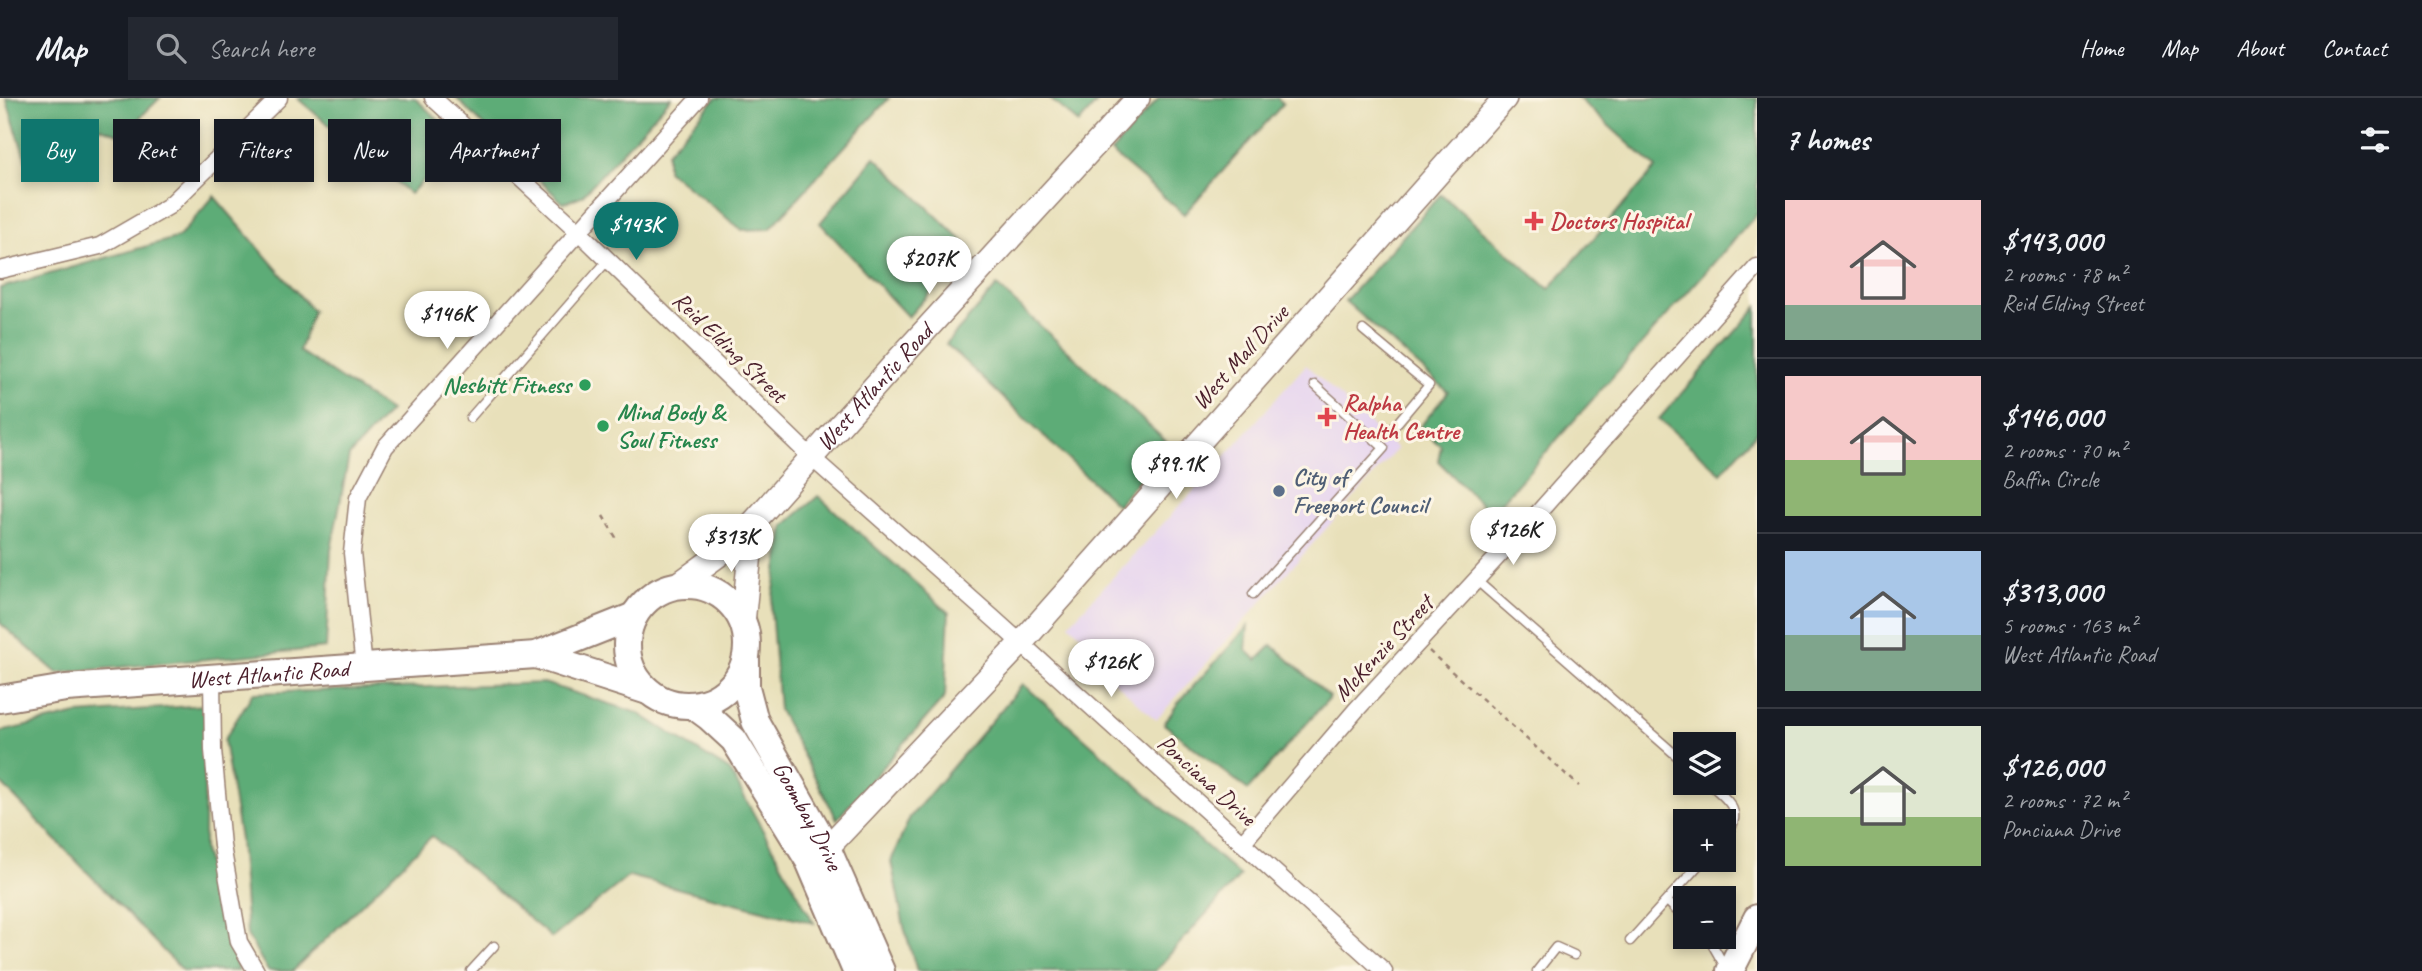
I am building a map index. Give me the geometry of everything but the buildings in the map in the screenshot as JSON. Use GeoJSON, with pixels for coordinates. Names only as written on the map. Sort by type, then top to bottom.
{"type":"FeatureCollection","features":[{"type":"Feature","properties":{"kind":"main road"},"geometry":{"type":"LineString","coordinates":[[693,585],[709,589],[729,603],[743,623],[747,641],[746,659],[739,676],[727,691],[712,701],[694,706],[677,705],[662,700],[648,691],[635,676],[628,656],[628,635],[634,616],[652,596],[677,586],[693,585]]}},
{"type":"Feature","properties":{"kind":"main road","name":"West Atlantic Road"},"geometry":{"type":"LineString","coordinates":[[0,699],[66,688],[536,655],[634,616]]}},
{"type":"Feature","properties":{"kind":"main road","name":"West Atlantic Road"},"geometry":{"type":"LineString","coordinates":[[536,655],[648,691]]}},
{"type":"Feature","properties":{"kind":"main road","name":"Goombay Drive"},"geometry":{"type":"LineString","coordinates":[[746,659],[746,687],[755,721],[818,854],[881,971]]}},
{"type":"Feature","properties":{"kind":"main road","name":"Goombay Drive"},"geometry":{"type":"LineString","coordinates":[[694,706],[734,740],[818,854],[856,971]]}},
{"type":"Feature","properties":{"kind":"main road"},"geometry":{"type":"LineString","coordinates":[[1730,971],[1757,918]]}},
{"type":"Feature","properties":{"kind":"street"},"geometry":{"type":"LineString","coordinates":[[0,270],[100,246],[169,206],[279,98]]}},
{"type":"Feature","properties":{"kind":"street","name":"Reid Elding Street"},"geometry":{"type":"LineString","coordinates":[[433,98],[578,231],[811,457]]}},
{"type":"Feature","properties":{"kind":"street"},"geometry":{"type":"LineString","coordinates":[[364,668],[352,553],[358,498],[385,447],[699,98]]}},
{"type":"Feature","properties":{"kind":"street","name":"West Atlantic Road"},"geometry":{"type":"LineString","coordinates":[[677,586],[720,554],[753,523],[1138,98]]}},
{"type":"Feature","properties":{"kind":"street","name":"West Mall Drive"},"geometry":{"type":"LineString","coordinates":[[818,854],[1021,643],[1505,98]]}},
{"type":"Feature","properties":{"kind":"street","name":"McKenzie Street"},"geometry":{"type":"LineString","coordinates":[[1242,843],[1356,710],[1757,267]]}},
{"type":"Feature","properties":{"kind":"street","name":"Ponciana Drive"},"geometry":{"type":"LineString","coordinates":[[811,457],[1384,971]]}},
{"type":"Feature","properties":{"kind":"street"},"geometry":{"type":"LineString","coordinates":[[743,623],[753,523]]}},
{"type":"Feature","properties":{"kind":"street"},"geometry":{"type":"LineString","coordinates":[[212,678],[213,750],[222,846],[239,942],[256,971]]}},
{"type":"Feature","properties":{"kind":"lane"},"geometry":{"type":"LineString","coordinates":[[470,418],[608,260]]}},
{"type":"Feature","properties":{"kind":"lane"},"geometry":{"type":"LineString","coordinates":[[1363,330],[1429,385],[1393,428]]}},
{"type":"Feature","properties":{"kind":"lane"},"geometry":{"type":"LineString","coordinates":[[1253,594],[1384,448],[1315,385]]}},
{"type":"Feature","properties":{"kind":"lane"},"geometry":{"type":"LineString","coordinates":[[1476,580],[1673,752]]}},
{"type":"Feature","properties":{"kind":"lane"},"geometry":{"type":"LineString","coordinates":[[1722,795],[1730,802],[1732,809]]}},
{"type":"Feature","properties":{"kind":"lane"},"geometry":{"type":"LineString","coordinates":[[1630,941],[1693,872]]}},
{"type":"Feature","properties":{"kind":"lane"},"geometry":{"type":"LineString","coordinates":[[1667,901],[1673,907]]}},
{"type":"Feature","properties":{"kind":"lane"},"geometry":{"type":"LineString","coordinates":[[471,971],[494,946]]}},
{"type":"Feature","properties":{"kind":"lane"},"geometry":{"type":"LineString","coordinates":[[1537,971],[1556,947],[1574,955]]}},
{"type":"Feature","properties":{"kind":"lane"},"geometry":{"type":"LineString","coordinates":[[1715,949],[1724,965],[1722,971]]}},
{"type":"Feature","properties":{"kind":"path"},"geometry":{"type":"LineString","coordinates":[[603,516],[617,539]]}},
{"type":"Feature","properties":{"kind":"path"},"geometry":{"type":"LineString","coordinates":[[1419,642],[1579,786]]}},
{"type":"Feature","properties":{"kind":"shaded area"},"geometry":{"type":"Polygon","coordinates":[[[1306,365],[1397,449],[1156,720],[1075,645],[1082,636],[1069,624],[1205,479],[1306,365]]]}},
{"type":"Feature","properties":{"kind":"green space"},"geometry":{"type":"Polygon","coordinates":[[[6,98],[160,98],[138,119],[113,119],[113,132],[99,127],[99,119],[21,119],[21,145],[6,98]]]}},
{"type":"Feature","properties":{"kind":"green space"},"geometry":{"type":"Polygon","coordinates":[[[297,98],[415,98],[437,119],[425,119],[425,179],[410,194],[396,182],[411,182],[411,119],[328,119],[328,124],[297,98]]]}},
{"type":"Feature","properties":{"kind":"green space"},"geometry":{"type":"Polygon","coordinates":[[[456,98],[671,98],[582,196],[563,203],[542,182],[561,182],[561,119],[477,119],[456,98]]]}},
{"type":"Feature","properties":{"kind":"green space"},"geometry":{"type":"Polygon","coordinates":[[[716,98],[889,98],[770,229],[742,230],[667,170],[667,152],[716,98]]]}},
{"type":"Feature","properties":{"kind":"green space"},"geometry":{"type":"Polygon","coordinates":[[[1049,98],[1101,98],[1079,123],[1049,98]]]}},
{"type":"Feature","properties":{"kind":"green space"},"geometry":{"type":"Polygon","coordinates":[[[1159,98],[1277,98],[1283,104],[1184,214],[1111,152],[1159,98]]]}},
{"type":"Feature","properties":{"kind":"green space"},"geometry":{"type":"Polygon","coordinates":[[[1578,98],[1757,98],[1757,214],[1491,514],[1438,461],[1441,446],[1419,428],[1448,392],[1345,301],[1441,194],[1549,289],[1656,168],[1578,98]]]}},
{"type":"Feature","properties":{"kind":"green space"},"geometry":{"type":"Polygon","coordinates":[[[875,157],[970,248],[908,317],[820,223],[875,157]]]}},
{"type":"Feature","properties":{"kind":"green space"},"geometry":{"type":"Polygon","coordinates":[[[214,196],[313,311],[299,351],[390,411],[349,456],[331,550],[326,648],[57,673],[0,623],[0,288],[179,237],[214,196]]]}},
{"type":"Feature","properties":{"kind":"green space"},"geometry":{"type":"Polygon","coordinates":[[[997,286],[1169,444],[1117,505],[946,344],[997,286]]]}},
{"type":"Feature","properties":{"kind":"green space"},"geometry":{"type":"Polygon","coordinates":[[[1757,307],[1757,432],[1721,473],[1659,419],[1757,307]]]}},
{"type":"Feature","properties":{"kind":"green space"},"geometry":{"type":"Polygon","coordinates":[[[818,496],[949,613],[945,697],[837,819],[779,710],[771,609],[784,526],[818,496]]]}},
{"type":"Feature","properties":{"kind":"green space"},"geometry":{"type":"Polygon","coordinates":[[[1248,626],[1246,650],[1257,660],[1272,645],[1330,697],[1248,790],[1164,724],[1178,703],[1248,626]]]}},
{"type":"Feature","properties":{"kind":"green space"},"geometry":{"type":"Polygon","coordinates":[[[544,683],[638,713],[730,771],[814,923],[629,876],[552,938],[432,836],[293,971],[268,971],[247,935],[240,840],[224,740],[253,693],[544,683]]]}},
{"type":"Feature","properties":{"kind":"green space"},"geometry":{"type":"Polygon","coordinates":[[[1023,684],[1240,876],[1155,971],[917,971],[904,927],[891,861],[910,817],[1023,684]]]}},
{"type":"Feature","properties":{"kind":"green space"},"geometry":{"type":"Polygon","coordinates":[[[205,705],[204,850],[238,971],[183,971],[0,782],[0,732],[77,714],[205,705]]]}},
{"type":"Feature","properties":{"kind":"place","name":"Doctors Hospital"},"geometry":{"type":"Point","coordinates":[1534,221]}},
{"type":"Feature","properties":{"kind":"place","name":"Nesbitt Fitness"},"geometry":{"type":"Point","coordinates":[585,385]}},
{"type":"Feature","properties":{"kind":"place","name":"Ralpha Health Centre"},"geometry":{"type":"Point","coordinates":[1327,417]}},
{"type":"Feature","properties":{"kind":"place","name":"Mind Body & Soul Fitness"},"geometry":{"type":"Point","coordinates":[603,426]}},
{"type":"Feature","properties":{"kind":"place","name":"City of Freeport Council"},"geometry":{"type":"Point","coordinates":[1279,491]}}]}
